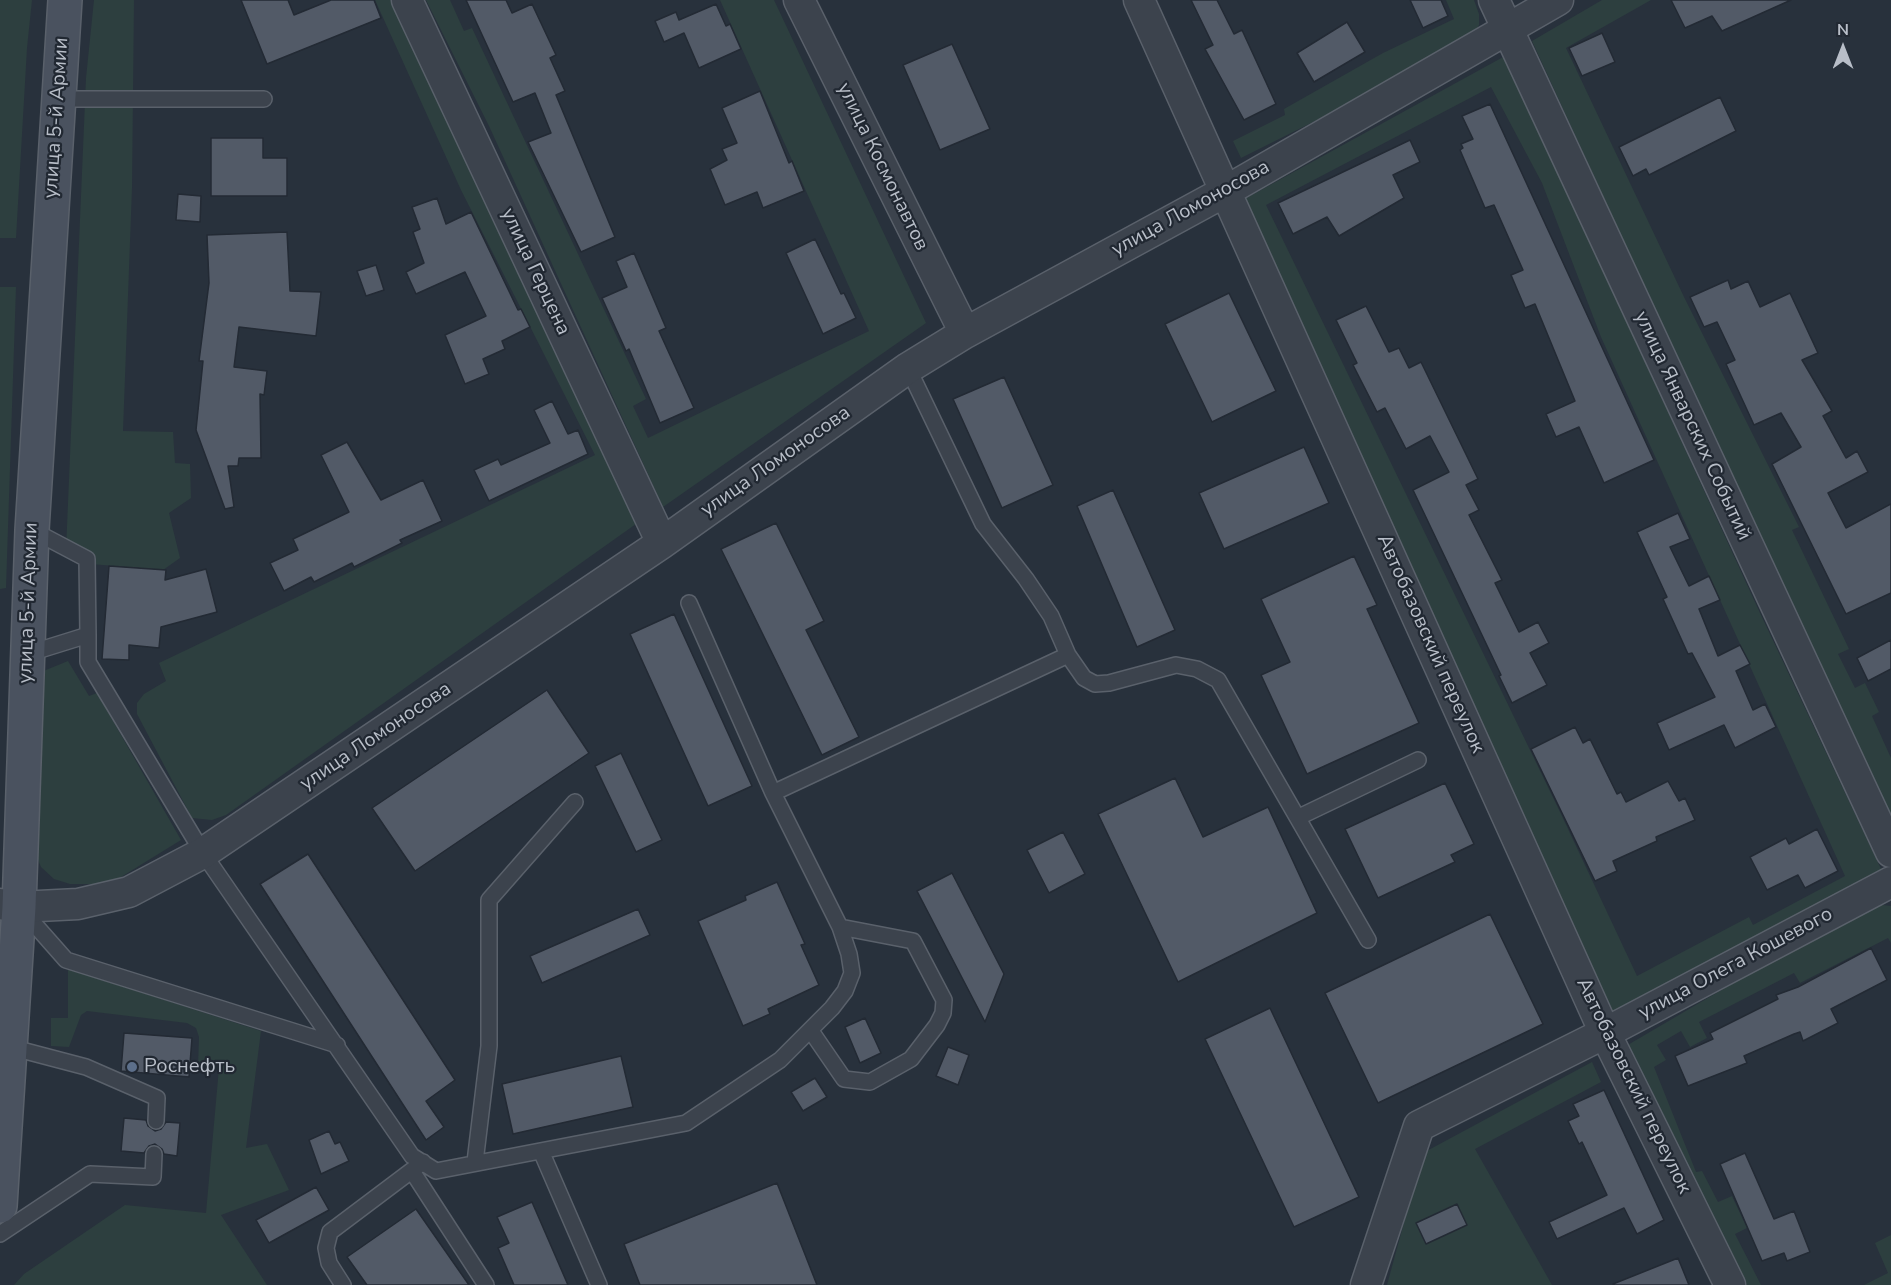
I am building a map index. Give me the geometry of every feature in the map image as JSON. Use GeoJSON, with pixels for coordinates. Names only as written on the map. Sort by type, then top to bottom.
{"type":"FeatureCollection","features":[{"type":"Feature","properties":{"kind":"street","name":"улица 5-й Армии"},"geometry":{"type":"LineString","coordinates":[[0,1206],[10,1047],[10,905],[27,654],[57,99],[65,0]]}},
{"type":"Feature","properties":{"kind":"street","name":"улица Герцена"},"geometry":{"type":"LineString","coordinates":[[407,0],[662,543]]}},
{"type":"Feature","properties":{"kind":"street","name":"улица Космонавтов"},"geometry":{"type":"LineString","coordinates":[[800,0],[965,333]]}},
{"type":"Feature","properties":{"kind":"street","name":"Автобазовский переулок"},"geometry":{"type":"LineString","coordinates":[[1139,0],[1605,1033],[1730,1285]]}},
{"type":"Feature","properties":{"kind":"street","name":"улица Январских Событий"},"geometry":{"type":"LineString","coordinates":[[1494,0],[1891,852]]}},
{"type":"Feature","properties":{"kind":"street","name":"улица Ломоносова"},"geometry":{"type":"LineString","coordinates":[[10,905],[78,904],[129,892],[203,853],[662,543],[908,368],[965,333],[1226,191],[1508,31],[1558,0]]}},
{"type":"Feature","properties":{"kind":"street","name":"улица Олега Кошевого"},"geometry":{"type":"LineString","coordinates":[[1366,1285],[1419,1126],[1605,1033],[1891,882]]}},
{"type":"Feature","properties":{"kind":"lane"},"geometry":{"type":"LineString","coordinates":[[57,99],[264,99]]}},
{"type":"Feature","properties":{"kind":"lane"},"geometry":{"type":"LineString","coordinates":[[908,368],[983,524],[1026,579],[1051,616],[1068,655],[1084,678],[1095,684],[1120,682],[1176,665],[1197,669],[1218,680],[1368,940]]}},
{"type":"Feature","properties":{"kind":"lane"},"geometry":{"type":"LineString","coordinates":[[32,530],[87,559],[88,662],[203,853],[412,1156],[486,1285]]}},
{"type":"Feature","properties":{"kind":"lane"},"geometry":{"type":"LineString","coordinates":[[343,1285],[329,1263],[326,1248],[330,1232],[417,1167],[436,1171],[686,1123],[780,1060],[811,1031],[845,991],[852,972],[840,927],[773,793],[689,603]]}},
{"type":"Feature","properties":{"kind":"lane"},"geometry":{"type":"LineString","coordinates":[[27,654],[88,635]]}},
{"type":"Feature","properties":{"kind":"lane"},"geometry":{"type":"LineString","coordinates":[[773,793],[1068,655]]}},
{"type":"Feature","properties":{"kind":"lane"},"geometry":{"type":"LineString","coordinates":[[1299,817],[1418,760]]}},
{"type":"Feature","properties":{"kind":"lane"},"geometry":{"type":"LineString","coordinates":[[476,1162],[489,1046],[489,900],[575,802]]}},
{"type":"Feature","properties":{"kind":"lane"},"geometry":{"type":"LineString","coordinates":[[10,905],[66,960],[337,1045]]}},
{"type":"Feature","properties":{"kind":"lane"},"geometry":{"type":"LineString","coordinates":[[811,1031],[844,1079],[870,1082],[910,1059],[937,1025],[943,1012],[944,1000],[913,941],[840,927]]}},
{"type":"Feature","properties":{"kind":"lane"},"geometry":{"type":"LineString","coordinates":[[10,1047],[86,1067],[157,1098],[156,1121]]}},
{"type":"Feature","properties":{"kind":"lane"},"geometry":{"type":"LineString","coordinates":[[541,1150],[599,1285]]}},
{"type":"Feature","properties":{"kind":"lane"},"geometry":{"type":"LineString","coordinates":[[0,1234],[90,1174],[153,1177],[154,1154]]}},
{"type":"Feature","properties":{"kind":"shaded area"},"geometry":{"type":"Polygon","coordinates":[[[0,0],[32,0],[16,238],[0,238],[0,0]]]}},
{"type":"Feature","properties":{"kind":"shaded area"},"geometry":{"type":"Polygon","coordinates":[[[94,0],[134,0],[132,188],[123,431],[173,432],[175,463],[190,464],[191,498],[169,513],[180,558],[163,570],[91,564],[66,550],[86,78],[94,0]]]}},
{"type":"Feature","properties":{"kind":"shaded area"},"geometry":{"type":"Polygon","coordinates":[[[375,0],[400,0],[643,519],[226,815],[212,820],[192,818],[137,714],[137,703],[144,694],[166,681],[159,663],[595,455],[461,190],[375,0]]]}},
{"type":"Feature","properties":{"kind":"shaded area"},"geometry":{"type":"Polygon","coordinates":[[[426,0],[450,0],[464,31],[472,28],[646,399],[633,406],[648,438],[869,331],[720,0],[774,0],[926,323],[663,507],[489,126],[426,0]]]}},
{"type":"Feature","properties":{"kind":"shaded area"},"geometry":{"type":"Polygon","coordinates":[[[1446,0],[1474,0],[1479,14],[1479,25],[1474,33],[1341,108],[1241,158],[1233,141],[1285,115],[1284,109],[1383,53],[1454,19],[1446,0]]]}},
{"type":"Feature","properties":{"kind":"shaded area"},"geometry":{"type":"Polygon","coordinates":[[[1602,0],[1651,0],[1566,48],[1684,297],[1799,527],[1792,530],[1849,649],[1838,654],[1855,688],[1865,683],[1879,712],[1872,716],[1891,758],[1891,826],[1532,41],[1602,0]]]}},
{"type":"Feature","properties":{"kind":"shaded area"},"geometry":{"type":"Polygon","coordinates":[[[1505,56],[1760,613],[1882,871],[1613,1016],[1241,201],[1505,56]],[[1491,87],[1266,205],[1637,976],[1749,917],[1753,925],[1845,876],[1601,337],[1542,183],[1491,87]]]}},
{"type":"Feature","properties":{"kind":"shaded area"},"geometry":{"type":"Polygon","coordinates":[[[0,287],[16,287],[6,588],[0,589],[0,287]]]}},
{"type":"Feature","properties":{"kind":"shaded area"},"geometry":{"type":"Polygon","coordinates":[[[68,661],[89,696],[97,693],[181,840],[121,877],[104,884],[70,884],[54,879],[41,867],[36,855],[41,672],[68,661]]]}},
{"type":"Feature","properties":{"kind":"shaded area"},"geometry":{"type":"Polygon","coordinates":[[[1874,904],[1891,906],[1891,943],[1888,938],[1800,983],[1794,973],[1699,1022],[1707,1038],[1690,1047],[1681,1031],[1657,1045],[1666,1060],[1654,1067],[1696,1172],[1702,1171],[1718,1202],[1732,1196],[1747,1228],[1735,1234],[1761,1285],[1740,1285],[1626,1046],[1863,907],[1874,904]]]}},
{"type":"Feature","properties":{"kind":"shaded area"},"geometry":{"type":"Polygon","coordinates":[[[68,969],[261,1031],[246,1148],[267,1144],[289,1190],[221,1215],[267,1285],[14,1285],[24,1274],[125,1205],[206,1213],[219,1068],[198,1067],[199,1037],[196,1028],[187,1023],[87,1011],[81,1015],[69,1047],[51,1046],[51,1018],[68,1018],[68,969]]]}},
{"type":"Feature","properties":{"kind":"shaded area"},"geometry":{"type":"Polygon","coordinates":[[[1592,1062],[1601,1082],[1475,1149],[1552,1285],[1387,1285],[1423,1153],[1592,1062]]]}},
{"type":"Feature","properties":{"kind":"shaded area"},"geometry":{"type":"Polygon","coordinates":[[[1891,1235],[1891,1285],[1864,1285],[1888,1273],[1875,1243],[1891,1235]]]}},
{"type":"Feature","properties":{"kind":"building"},"geometry":{"type":"Polygon","coordinates":[[[241,0],[288,0],[294,15],[331,0],[374,0],[381,18],[267,64],[241,0]]]}},
{"type":"Feature","properties":{"kind":"building"},"geometry":{"type":"Polygon","coordinates":[[[466,0],[506,0],[512,13],[532,4],[556,55],[550,58],[565,91],[556,95],[615,237],[581,252],[528,142],[551,133],[535,93],[513,102],[466,0]]]}},
{"type":"Feature","properties":{"kind":"building"},"geometry":{"type":"Polygon","coordinates":[[[1191,0],[1217,0],[1234,34],[1242,30],[1276,104],[1244,120],[1205,49],[1213,45],[1191,0]]]}},
{"type":"Feature","properties":{"kind":"building"},"geometry":{"type":"Polygon","coordinates":[[[1410,0],[1441,0],[1448,16],[1423,28],[1410,0]]]}},
{"type":"Feature","properties":{"kind":"building"},"geometry":{"type":"Polygon","coordinates":[[[1671,0],[1791,0],[1722,31],[1712,16],[1685,28],[1671,0]]]}},
{"type":"Feature","properties":{"kind":"building"},"geometry":{"type":"Polygon","coordinates":[[[716,4],[726,26],[730,24],[741,49],[699,68],[684,33],[664,42],[655,21],[676,12],[679,20],[716,4]]]}},
{"type":"Feature","properties":{"kind":"building"},"geometry":{"type":"Polygon","coordinates":[[[1347,22],[1365,52],[1314,82],[1297,53],[1347,22]]]}},
{"type":"Feature","properties":{"kind":"building"},"geometry":{"type":"Polygon","coordinates":[[[1602,33],[1615,62],[1582,76],[1569,48],[1602,33]]]}},
{"type":"Feature","properties":{"kind":"building"},"geometry":{"type":"Polygon","coordinates":[[[952,44],[990,129],[940,150],[903,65],[952,44]]]}},
{"type":"Feature","properties":{"kind":"building"},"geometry":{"type":"Polygon","coordinates":[[[760,91],[789,163],[792,161],[804,191],[763,208],[757,192],[725,205],[710,169],[727,160],[722,149],[737,143],[722,108],[760,91]]]}},
{"type":"Feature","properties":{"kind":"building"},"geometry":{"type":"Polygon","coordinates":[[[1720,97],[1736,131],[1649,175],[1646,169],[1633,176],[1619,147],[1720,97]]]}},
{"type":"Feature","properties":{"kind":"building"},"geometry":{"type":"Polygon","coordinates":[[[1490,104],[1654,460],[1604,483],[1579,427],[1556,437],[1546,414],[1575,401],[1535,304],[1525,308],[1511,275],[1523,270],[1494,205],[1485,208],[1460,150],[1463,148],[1461,144],[1473,139],[1462,116],[1490,104]]]}},
{"type":"Feature","properties":{"kind":"building"},"geometry":{"type":"Polygon","coordinates":[[[211,138],[263,138],[263,158],[287,158],[287,196],[211,196],[211,138]]]}},
{"type":"Feature","properties":{"kind":"building"},"geometry":{"type":"Polygon","coordinates":[[[1410,140],[1420,162],[1393,175],[1404,198],[1339,236],[1327,217],[1293,234],[1278,203],[1410,140]]]}},
{"type":"Feature","properties":{"kind":"building"},"geometry":{"type":"Polygon","coordinates":[[[178,194],[201,196],[200,222],[176,220],[178,194]]]}},
{"type":"Feature","properties":{"kind":"building"},"geometry":{"type":"Polygon","coordinates":[[[437,198],[446,224],[471,212],[518,310],[521,309],[530,327],[502,341],[505,349],[483,359],[489,374],[465,384],[445,335],[486,316],[465,272],[416,294],[406,272],[424,263],[413,232],[420,229],[412,207],[437,198]]]}},
{"type":"Feature","properties":{"kind":"building"},"geometry":{"type":"Polygon","coordinates":[[[287,232],[290,291],[321,292],[316,336],[239,327],[234,367],[267,371],[264,395],[260,394],[261,458],[239,458],[238,466],[228,466],[234,507],[225,509],[196,430],[203,361],[199,361],[209,283],[207,235],[287,232]]]}},
{"type":"Feature","properties":{"kind":"building"},"geometry":{"type":"Polygon","coordinates":[[[815,239],[841,294],[844,293],[856,318],[823,334],[786,253],[815,239]]]}},
{"type":"Feature","properties":{"kind":"building"},"geometry":{"type":"Polygon","coordinates":[[[634,253],[666,328],[659,331],[694,408],[660,423],[629,349],[626,351],[602,298],[627,287],[616,261],[634,253]]]}},
{"type":"Feature","properties":{"kind":"building"},"geometry":{"type":"Polygon","coordinates":[[[376,265],[384,290],[366,296],[357,271],[376,265]]]}},
{"type":"Feature","properties":{"kind":"building"},"geometry":{"type":"Polygon","coordinates":[[[1728,280],[1731,289],[1748,281],[1760,307],[1790,293],[1818,353],[1802,360],[1832,411],[1823,416],[1846,458],[1857,451],[1868,472],[1828,493],[1846,528],[1891,504],[1891,593],[1846,614],[1772,464],[1801,447],[1781,413],[1754,425],[1726,364],[1735,360],[1717,322],[1704,327],[1690,297],[1728,280]]]}},
{"type":"Feature","properties":{"kind":"building"},"geometry":{"type":"Polygon","coordinates":[[[1229,293],[1276,391],[1212,422],[1165,324],[1229,293]]]}},
{"type":"Feature","properties":{"kind":"building"},"geometry":{"type":"Polygon","coordinates":[[[1366,306],[1389,352],[1399,348],[1409,368],[1421,362],[1478,479],[1466,485],[1479,510],[1469,515],[1502,580],[1495,583],[1519,632],[1538,622],[1549,643],[1530,653],[1547,685],[1512,703],[1499,676],[1501,675],[1413,490],[1449,472],[1430,436],[1406,449],[1385,408],[1377,412],[1353,365],[1357,363],[1336,320],[1366,306]]]}},
{"type":"Feature","properties":{"kind":"building"},"geometry":{"type":"Polygon","coordinates":[[[1004,377],[1053,485],[1002,508],[953,399],[1004,377]]]}},
{"type":"Feature","properties":{"kind":"building"},"geometry":{"type":"Polygon","coordinates":[[[552,401],[568,434],[578,430],[588,454],[489,501],[474,470],[498,459],[501,465],[550,443],[534,410],[552,401]]]}},
{"type":"Feature","properties":{"kind":"building"},"geometry":{"type":"Polygon","coordinates":[[[347,442],[381,500],[423,480],[442,521],[400,540],[402,543],[354,567],[352,563],[314,582],[311,577],[284,591],[270,563],[298,550],[293,539],[349,512],[321,455],[347,442]]]}},
{"type":"Feature","properties":{"kind":"building"},"geometry":{"type":"Polygon","coordinates":[[[1304,447],[1329,503],[1224,549],[1199,493],[1304,447]]]}},
{"type":"Feature","properties":{"kind":"building"},"geometry":{"type":"Polygon","coordinates":[[[1113,490],[1175,630],[1137,647],[1077,506],[1113,490]]]}},
{"type":"Feature","properties":{"kind":"building"},"geometry":{"type":"Polygon","coordinates":[[[1678,513],[1690,539],[1670,547],[1689,586],[1709,576],[1720,600],[1699,609],[1718,656],[1740,645],[1750,664],[1736,671],[1753,710],[1765,704],[1776,727],[1735,748],[1724,725],[1669,750],[1657,723],[1715,697],[1692,653],[1688,654],[1663,599],[1667,597],[1637,532],[1678,513]]]}},
{"type":"Feature","properties":{"kind":"building"},"geometry":{"type":"Polygon","coordinates":[[[776,523],[824,621],[806,630],[859,737],[822,755],[721,549],[776,523]]]}},
{"type":"Feature","properties":{"kind":"building"},"geometry":{"type":"Polygon","coordinates":[[[1354,556],[1377,605],[1367,609],[1419,723],[1307,774],[1261,675],[1290,662],[1261,599],[1354,556]]]}},
{"type":"Feature","properties":{"kind":"building"},"geometry":{"type":"Polygon","coordinates":[[[109,566],[166,570],[165,580],[206,569],[217,612],[161,627],[159,648],[129,645],[129,660],[102,659],[109,566]]]}},
{"type":"Feature","properties":{"kind":"building"},"geometry":{"type":"Polygon","coordinates":[[[674,614],[752,786],[708,806],[630,634],[674,614]]]}},
{"type":"Feature","properties":{"kind":"building"},"geometry":{"type":"Polygon","coordinates":[[[1891,640],[1891,669],[1868,681],[1857,658],[1891,640]]]}},
{"type":"Feature","properties":{"kind":"building"},"geometry":{"type":"Polygon","coordinates":[[[547,690],[589,753],[415,871],[372,808],[547,690]]]}},
{"type":"Feature","properties":{"kind":"building"},"geometry":{"type":"Polygon","coordinates":[[[1575,727],[1583,743],[1590,739],[1617,794],[1621,792],[1626,802],[1668,781],[1679,801],[1685,798],[1695,820],[1656,837],[1657,841],[1613,861],[1617,871],[1595,881],[1531,749],[1575,727]]]}},
{"type":"Feature","properties":{"kind":"building"},"geometry":{"type":"Polygon","coordinates":[[[621,753],[662,840],[636,852],[595,766],[621,753]]]}},
{"type":"Feature","properties":{"kind":"building"},"geometry":{"type":"Polygon","coordinates":[[[1175,778],[1203,837],[1268,807],[1317,913],[1178,982],[1098,814],[1175,778]]]}},
{"type":"Feature","properties":{"kind":"building"},"geometry":{"type":"Polygon","coordinates":[[[1445,783],[1474,844],[1451,855],[1455,862],[1378,898],[1345,829],[1445,783]]]}},
{"type":"Feature","properties":{"kind":"building"},"geometry":{"type":"Polygon","coordinates":[[[1817,829],[1838,871],[1805,888],[1798,875],[1767,890],[1750,857],[1786,838],[1789,844],[1817,829]]]}},
{"type":"Feature","properties":{"kind":"building"},"geometry":{"type":"Polygon","coordinates":[[[1063,832],[1085,874],[1049,893],[1027,850],[1063,832]]]}},
{"type":"Feature","properties":{"kind":"building"},"geometry":{"type":"Polygon","coordinates":[[[308,854],[455,1080],[426,1101],[444,1127],[426,1140],[260,884],[308,854]]]}},
{"type":"Feature","properties":{"kind":"building"},"geometry":{"type":"Polygon","coordinates":[[[952,873],[1004,974],[985,1022],[917,891],[952,873]]]}},
{"type":"Feature","properties":{"kind":"building"},"geometry":{"type":"Polygon","coordinates":[[[777,882],[805,944],[801,945],[819,985],[768,1009],[770,1014],[743,1026],[698,921],[746,900],[745,896],[777,882]]]}},
{"type":"Feature","properties":{"kind":"building"},"geometry":{"type":"Polygon","coordinates":[[[638,909],[650,935],[542,983],[530,956],[638,909]]]}},
{"type":"Feature","properties":{"kind":"building"},"geometry":{"type":"Polygon","coordinates":[[[1490,914],[1543,1024],[1378,1103],[1325,993],[1490,914]]]}},
{"type":"Feature","properties":{"kind":"building"},"geometry":{"type":"Polygon","coordinates":[[[1871,948],[1887,980],[1831,1009],[1838,1023],[1803,1041],[1800,1032],[1794,1034],[1744,1056],[1747,1063],[1688,1086],[1675,1056],[1713,1039],[1710,1033],[1778,999],[1776,995],[1798,987],[1871,948]]]}},
{"type":"Feature","properties":{"kind":"building"},"geometry":{"type":"Polygon","coordinates":[[[1270,1008],[1359,1197],[1294,1227],[1205,1039],[1270,1008]]]}},
{"type":"Feature","properties":{"kind":"building"},"geometry":{"type":"Polygon","coordinates":[[[865,1018],[881,1053],[860,1063],[845,1027],[865,1018]]]}},
{"type":"Feature","properties":{"kind":"building"},"geometry":{"type":"Polygon","coordinates":[[[124,1033],[192,1038],[189,1077],[121,1071],[124,1033]]]}},
{"type":"Feature","properties":{"kind":"building"},"geometry":{"type":"Polygon","coordinates":[[[948,1047],[969,1055],[958,1085],[936,1076],[948,1047]]]}},
{"type":"Feature","properties":{"kind":"building"},"geometry":{"type":"Polygon","coordinates":[[[621,1056],[633,1107],[513,1134],[502,1084],[621,1056]]]}},
{"type":"Feature","properties":{"kind":"building"},"geometry":{"type":"Polygon","coordinates":[[[815,1078],[827,1097],[803,1111],[791,1092],[815,1078]]]}},
{"type":"Feature","properties":{"kind":"building"},"geometry":{"type":"Polygon","coordinates":[[[1604,1090],[1664,1220],[1637,1234],[1624,1208],[1557,1239],[1549,1222],[1607,1195],[1582,1142],[1579,1144],[1568,1121],[1579,1116],[1573,1104],[1604,1090]]]}},
{"type":"Feature","properties":{"kind":"building"},"geometry":{"type":"Polygon","coordinates":[[[124,1118],[146,1120],[148,1126],[155,1131],[161,1129],[166,1122],[180,1123],[177,1156],[164,1154],[162,1149],[155,1144],[149,1146],[144,1153],[121,1151],[124,1118]]]}},
{"type":"Feature","properties":{"kind":"building"},"geometry":{"type":"Polygon","coordinates":[[[329,1131],[335,1144],[340,1142],[349,1161],[321,1174],[309,1140],[329,1131]]]}},
{"type":"Feature","properties":{"kind":"building"},"geometry":{"type":"Polygon","coordinates":[[[1745,1153],[1774,1219],[1794,1211],[1810,1252],[1787,1261],[1784,1253],[1762,1261],[1720,1164],[1745,1153]]]}},
{"type":"Feature","properties":{"kind":"building"},"geometry":{"type":"Polygon","coordinates":[[[777,1183],[817,1285],[640,1285],[624,1244],[777,1183]]]}},
{"type":"Feature","properties":{"kind":"building"},"geometry":{"type":"Polygon","coordinates":[[[316,1187],[329,1210],[269,1243],[256,1220],[316,1187]]]}},
{"type":"Feature","properties":{"kind":"building"},"geometry":{"type":"Polygon","coordinates":[[[532,1202],[568,1285],[514,1285],[498,1248],[509,1243],[497,1217],[532,1202]]]}},
{"type":"Feature","properties":{"kind":"building"},"geometry":{"type":"Polygon","coordinates":[[[1457,1204],[1467,1225],[1426,1244],[1416,1223],[1457,1204]]]}},
{"type":"Feature","properties":{"kind":"building"},"geometry":{"type":"Polygon","coordinates":[[[416,1209],[469,1285],[367,1285],[347,1257],[416,1209]]]}},
{"type":"Feature","properties":{"kind":"building"},"geometry":{"type":"Polygon","coordinates":[[[1678,1258],[1689,1285],[1613,1284],[1678,1258]]]}},
{"type":"Feature","properties":{"kind":"place","name":"Роснефть"},"geometry":{"type":"Point","coordinates":[132,1067]}}]}
